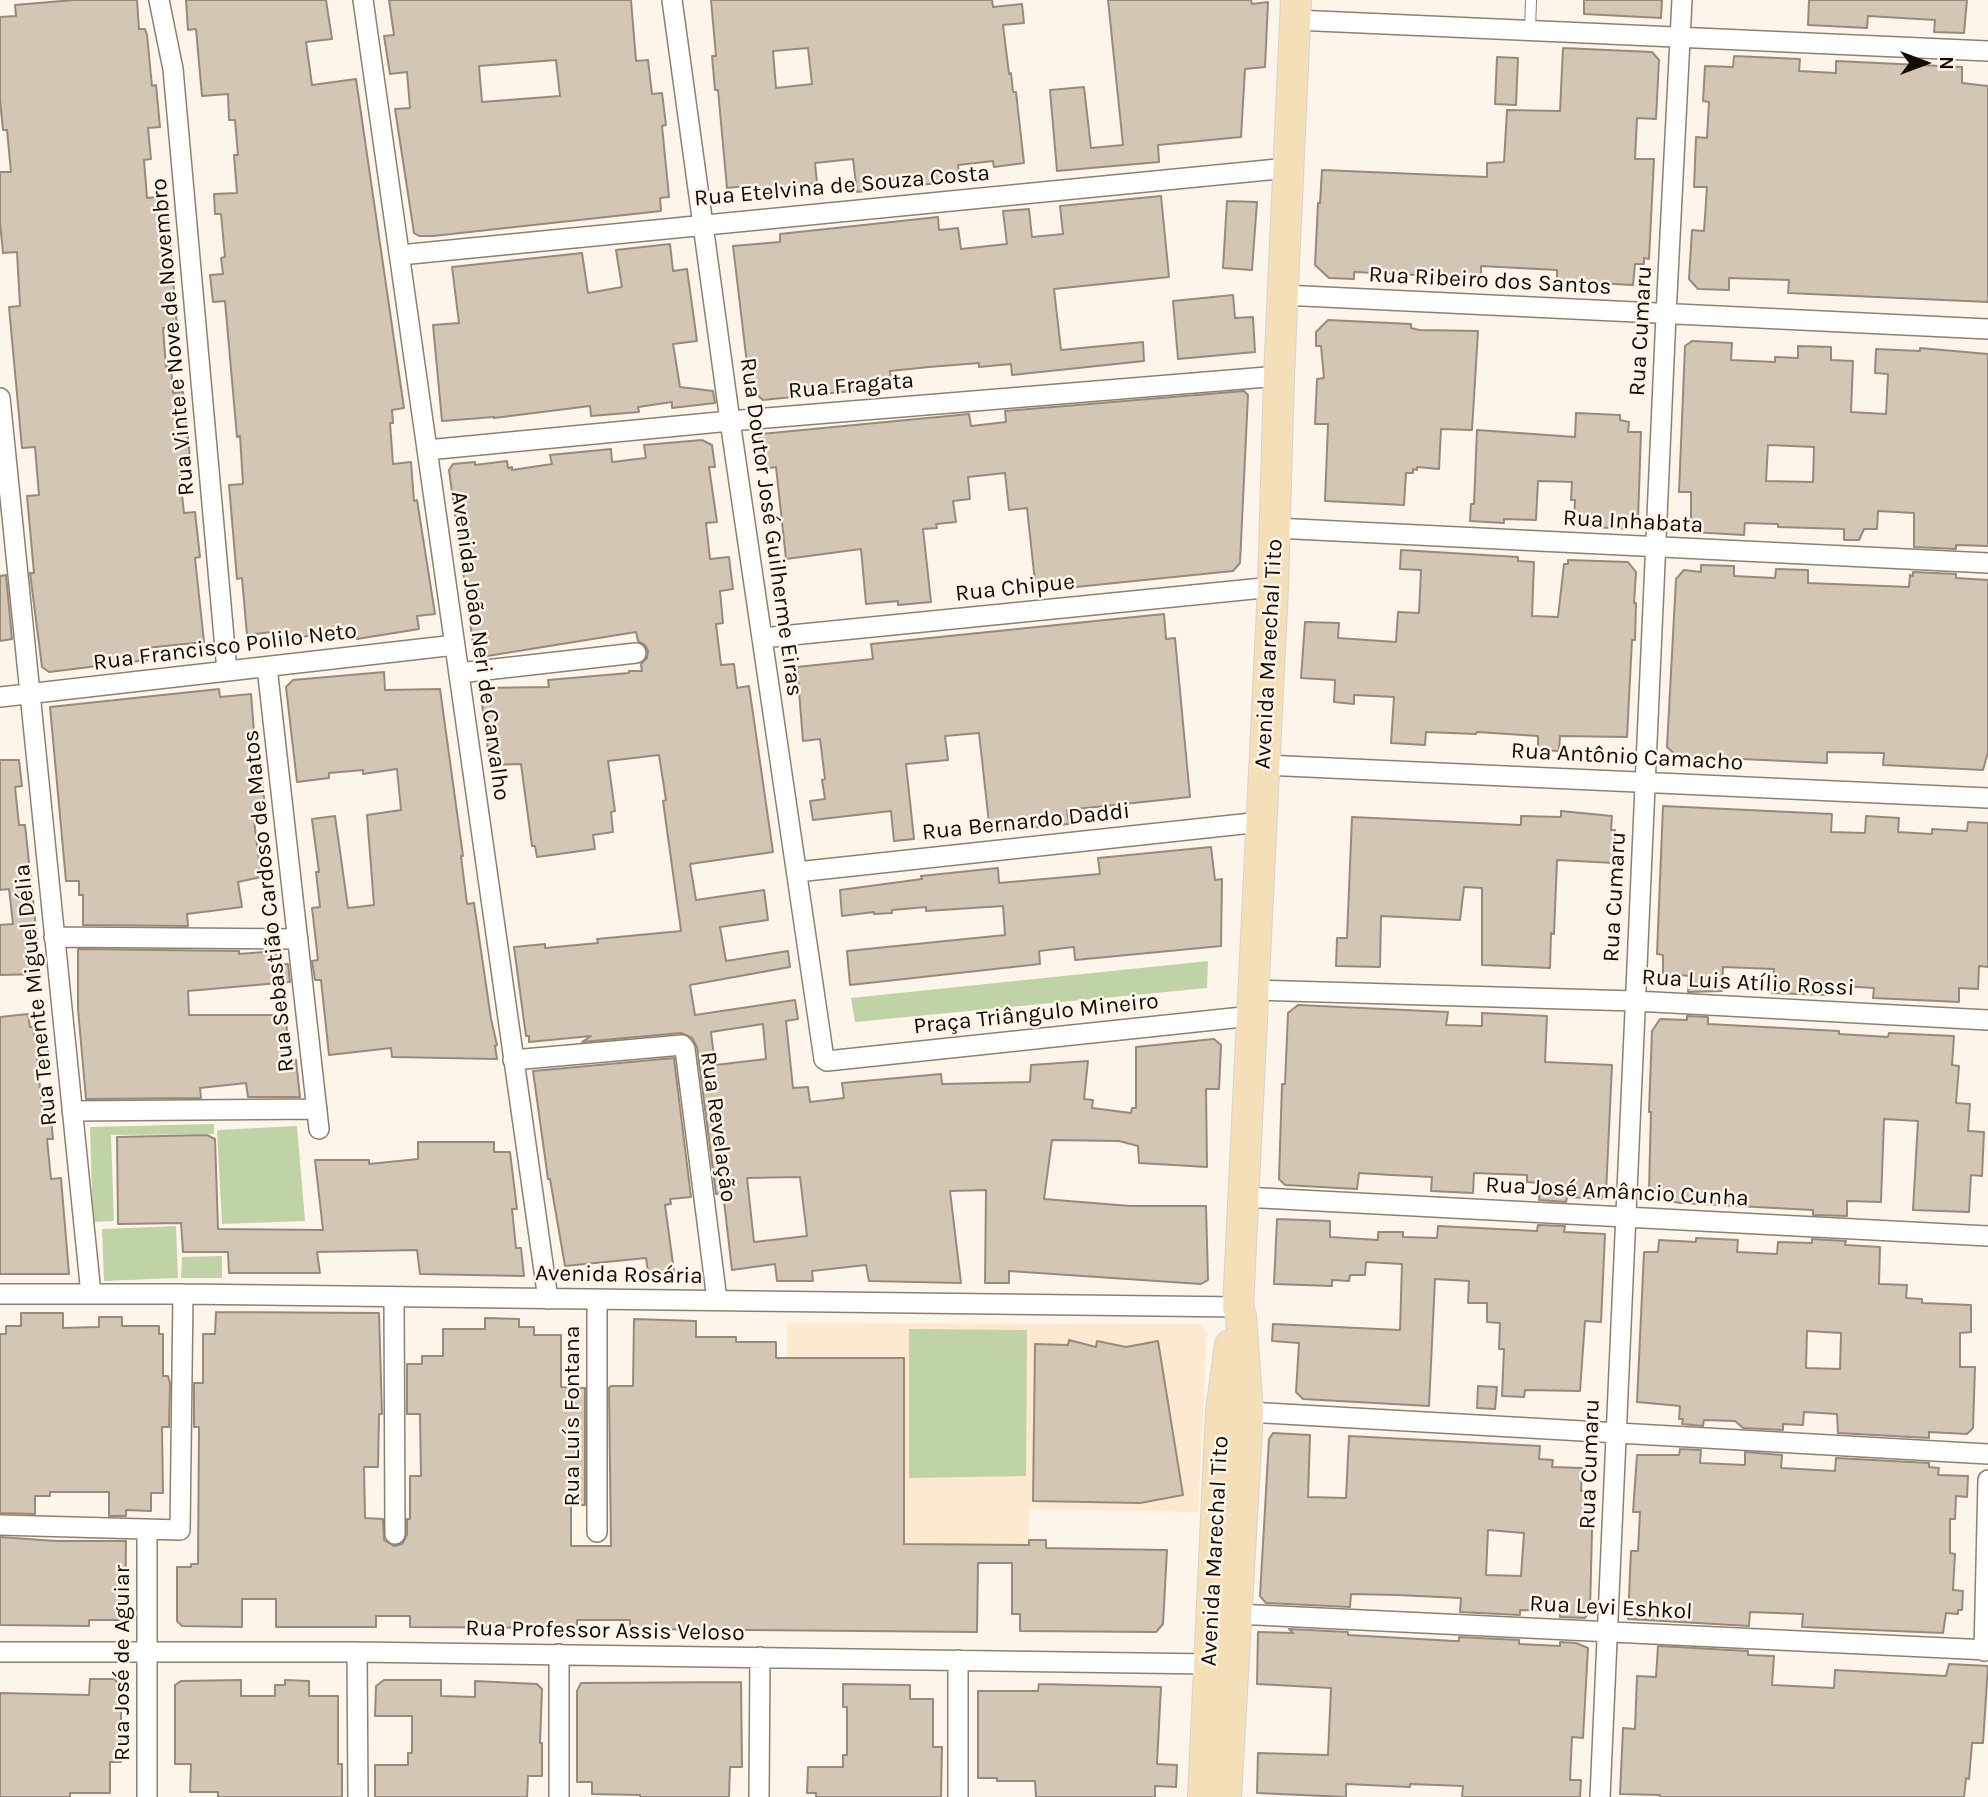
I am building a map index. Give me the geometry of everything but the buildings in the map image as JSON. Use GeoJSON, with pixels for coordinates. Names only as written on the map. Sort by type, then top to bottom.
{"type":"FeatureCollection","features":[{"type":"Feature","properties":{"kind":"main road","name":"Avenida Marechal Tito"},"geometry":{"type":"LineString","coordinates":[[1203,1797],[1221,1411],[1234,1315],[1238,1307],[1273,587],[1295,10]]}},
{"type":"Feature","properties":{"kind":"main road"},"geometry":{"type":"LineString","coordinates":[[1238,1307],[1235,1391],[1238,1401],[1248,1412]]}},
{"type":"Feature","properties":{"kind":"main road","name":"Avenida Marechal Tito"},"geometry":{"type":"LineString","coordinates":[[1226,1797],[1248,1412]]}},
{"type":"Feature","properties":{"kind":"main road"},"geometry":{"type":"LineString","coordinates":[[1209,1664],[1227,1698],[1226,1729],[1230,1735]]}},
{"type":"Feature","properties":{"kind":"street","name":"Rua Vinte e Nove de Novembro"},"geometry":{"type":"LineString","coordinates":[[159,0],[173,69],[226,671]]}},
{"type":"Feature","properties":{"kind":"street","name":"Avenida João Neri de Carvalho"},"geometry":{"type":"LineString","coordinates":[[363,0],[548,1299]]}},
{"type":"Feature","properties":{"kind":"street","name":"Rua Doutor José Guilherme Eiras"},"geometry":{"type":"LineString","coordinates":[[672,0],[730,421],[825,1060]]}},
{"type":"Feature","properties":{"kind":"street","name":"Rua Cumaru"},"geometry":{"type":"LineString","coordinates":[[1600,1797],[1682,0]]}},
{"type":"Feature","properties":{"kind":"street"},"geometry":{"type":"LineString","coordinates":[[1295,10],[1530,31],[1988,51]]}},
{"type":"Feature","properties":{"kind":"street","name":"Rua Etelvina de Souza Costa"},"geometry":{"type":"LineString","coordinates":[[400,255],[1288,168]]}},
{"type":"Feature","properties":{"kind":"street","name":"Rua Ribeiro dos Santos"},"geometry":{"type":"LineString","coordinates":[[1283,295],[1988,329]]}},
{"type":"Feature","properties":{"kind":"street","name":"Rua Fragata"},"geometry":{"type":"LineString","coordinates":[[427,450],[730,421],[1279,376]]}},
{"type":"Feature","properties":{"kind":"street","name":"Rua Tenente Miguel Délia"},"geometry":{"type":"LineString","coordinates":[[0,398],[3,467],[30,694],[92,1294]]}},
{"type":"Feature","properties":{"kind":"street","name":"Rua Inhabata"},"geometry":{"type":"LineString","coordinates":[[1275,528],[1988,563]]}},
{"type":"Feature","properties":{"kind":"street","name":"Rua Chipue"},"geometry":{"type":"LineString","coordinates":[[762,638],[1273,587]]}},
{"type":"Feature","properties":{"kind":"street","name":"Rua Francisco Polilo Neto"},"geometry":{"type":"LineString","coordinates":[[0,697],[455,645]]}},
{"type":"Feature","properties":{"kind":"street"},"geometry":{"type":"LineString","coordinates":[[459,673],[636,653]]}},
{"type":"Feature","properties":{"kind":"street","name":"Rua Sebastião Cardoso de Matos"},"geometry":{"type":"LineString","coordinates":[[72,1111],[318,1119],[267,667]]}},
{"type":"Feature","properties":{"kind":"street","name":"Rua Antônio Camacho"},"geometry":{"type":"LineString","coordinates":[[1264,765],[1988,798]]}},
{"type":"Feature","properties":{"kind":"street","name":"Rua Bernardo Daddi"},"geometry":{"type":"LineString","coordinates":[[797,872],[1261,822]]}},
{"type":"Feature","properties":{"kind":"street"},"geometry":{"type":"LineString","coordinates":[[54,937],[298,939]]}},
{"type":"Feature","properties":{"kind":"street","name":"Rua Luis Atílio Rossi"},"geometry":{"type":"LineString","coordinates":[[1253,1003],[1635,1001],[1988,1020]]}},
{"type":"Feature","properties":{"kind":"street","name":"Praça Triângulo Mineiro"},"geometry":{"type":"LineString","coordinates":[[825,1060],[1253,1003]]}},
{"type":"Feature","properties":{"kind":"street","name":"Rua Revelação"},"geometry":{"type":"LineString","coordinates":[[513,1060],[682,1045],[685,1049],[717,1300]]}},
{"type":"Feature","properties":{"kind":"street","name":"Rua José Amâncio Cunha"},"geometry":{"type":"LineString","coordinates":[[1243,1197],[1988,1236]]}},
{"type":"Feature","properties":{"kind":"street","name":"Avenida Rosária"},"geometry":{"type":"LineString","coordinates":[[0,1294],[1238,1307]]}},
{"type":"Feature","properties":{"kind":"street"},"geometry":{"type":"LineString","coordinates":[[0,1525],[181,1528],[183,1294]]}},
{"type":"Feature","properties":{"kind":"street"},"geometry":{"type":"LineString","coordinates":[[394,1297],[395,1534]]}},
{"type":"Feature","properties":{"kind":"street","name":"Rua Luís Fontana"},"geometry":{"type":"LineString","coordinates":[[597,1299],[597,1532]]}},
{"type":"Feature","properties":{"kind":"street"},"geometry":{"type":"LineString","coordinates":[[1248,1412],[1988,1454]]}},
{"type":"Feature","properties":{"kind":"street"},"geometry":{"type":"LineString","coordinates":[[1986,1651],[1988,1480]]}},
{"type":"Feature","properties":{"kind":"street","name":"Rua José de Aguiar"},"geometry":{"type":"LineString","coordinates":[[147,1529],[147,1797]]}},
{"type":"Feature","properties":{"kind":"street","name":"Rua Levi Eshkol"},"geometry":{"type":"LineString","coordinates":[[1237,1614],[1986,1651]]}},
{"type":"Feature","properties":{"kind":"street","name":"Rua Professor Assis Veloso"},"geometry":{"type":"LineString","coordinates":[[0,1652],[559,1654],[1209,1664]]}},
{"type":"Feature","properties":{"kind":"street"},"geometry":{"type":"LineString","coordinates":[[357,1652],[358,1797]]}},
{"type":"Feature","properties":{"kind":"street"},"geometry":{"type":"LineString","coordinates":[[559,1654],[559,1797]]}},
{"type":"Feature","properties":{"kind":"street"},"geometry":{"type":"LineString","coordinates":[[759,1797],[760,1657]]}},
{"type":"Feature","properties":{"kind":"street"},"geometry":{"type":"LineString","coordinates":[[958,1660],[958,1797]]}},
{"type":"Feature","properties":{"kind":"lane"},"geometry":{"type":"LineString","coordinates":[[1530,31],[1531,0]]}},
{"type":"Feature","properties":{"kind":"shaded area"},"geometry":{"type":"Polygon","coordinates":[[[787,1323],[1201,1324],[1207,1334],[1198,1512],[1029,1509],[1029,1545],[785,1542],[787,1323]]]}},
{"type":"Feature","properties":{"kind":"green space"},"geometry":{"type":"Polygon","coordinates":[[[1208,961],[1207,988],[855,1022],[851,998],[1208,961]]]}},
{"type":"Feature","properties":{"kind":"green space"},"geometry":{"type":"Polygon","coordinates":[[[214,1124],[214,1134],[111,1135],[114,1221],[93,1222],[90,1127],[214,1124]]]}},
{"type":"Feature","properties":{"kind":"green space"},"geometry":{"type":"Polygon","coordinates":[[[297,1126],[305,1221],[222,1224],[217,1130],[297,1126]]]}},
{"type":"Feature","properties":{"kind":"green space"},"geometry":{"type":"Polygon","coordinates":[[[176,1226],[178,1278],[104,1281],[102,1229],[176,1226]]]}},
{"type":"Feature","properties":{"kind":"green space"},"geometry":{"type":"Polygon","coordinates":[[[222,1256],[222,1278],[181,1278],[182,1257],[222,1256]]]}},
{"type":"Feature","properties":{"kind":"green space"},"geometry":{"type":"Polygon","coordinates":[[[909,1329],[1027,1330],[1026,1476],[909,1478],[909,1329]]]}}]}
